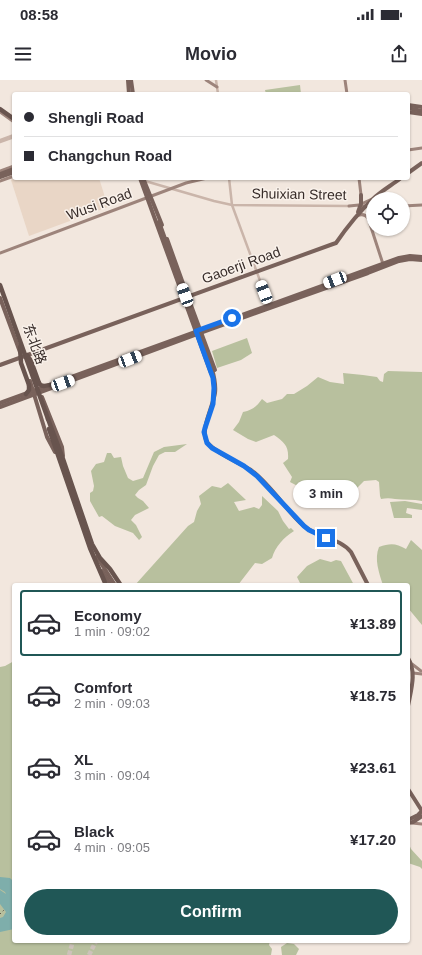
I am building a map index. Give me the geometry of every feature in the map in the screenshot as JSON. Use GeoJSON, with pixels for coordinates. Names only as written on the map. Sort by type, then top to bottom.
{"type":"FeatureCollection","features":[{"type":"Feature","properties":{"kind":"highway"},"geometry":{"type":"LineString","coordinates":[[0,108],[12,117]]}},
{"type":"Feature","properties":{"kind":"highway","name":"东北路"},"geometry":{"type":"LineString","coordinates":[[0,285],[21,347]]}},
{"type":"Feature","properties":{"kind":"highway","name":"东北路"},"geometry":{"type":"LineString","coordinates":[[0,292],[63,459],[92,544],[100,558],[110,569],[117,583]]}},
{"type":"Feature","properties":{"kind":"highway"},"geometry":{"type":"LineString","coordinates":[[21,347],[31,360],[40,385],[50,385]]}},
{"type":"Feature","properties":{"kind":"highway"},"geometry":{"type":"LineString","coordinates":[[21,347],[22,363],[29,385],[29,390],[26,394]]}},
{"type":"Feature","properties":{"kind":"highway","name":"东北路"},"geometry":{"type":"LineString","coordinates":[[47,419],[57,456],[90,548],[105,583]]}},
{"type":"Feature","properties":{"kind":"main road"},"geometry":{"type":"LineString","coordinates":[[128,80],[129,92]]}},
{"type":"Feature","properties":{"kind":"main road"},"geometry":{"type":"LineString","coordinates":[[132,80],[133,92]]}},
{"type":"Feature","properties":{"kind":"main road"},"geometry":{"type":"LineString","coordinates":[[206,80],[217,87]]}},
{"type":"Feature","properties":{"kind":"main road"},"geometry":{"type":"LineString","coordinates":[[211,80],[217,87]]}},
{"type":"Feature","properties":{"kind":"main road"},"geometry":{"type":"LineString","coordinates":[[345,80],[347,92]]}},
{"type":"Feature","properties":{"kind":"main road"},"geometry":{"type":"LineString","coordinates":[[410,105],[422,107]]}},
{"type":"Feature","properties":{"kind":"main road"},"geometry":{"type":"LineString","coordinates":[[410,108],[422,110]]}},
{"type":"Feature","properties":{"kind":"main road"},"geometry":{"type":"LineString","coordinates":[[0,112],[12,121]]}},
{"type":"Feature","properties":{"kind":"main road"},"geometry":{"type":"LineString","coordinates":[[410,114],[422,115]]}},
{"type":"Feature","properties":{"kind":"main road"},"geometry":{"type":"LineString","coordinates":[[410,150],[422,148]]}},
{"type":"Feature","properties":{"kind":"main road"},"geometry":{"type":"LineString","coordinates":[[410,172],[422,163]]}},
{"type":"Feature","properties":{"kind":"main road"},"geometry":{"type":"LineString","coordinates":[[0,171],[12,167]]}},
{"type":"Feature","properties":{"kind":"main road"},"geometry":{"type":"LineString","coordinates":[[0,176],[12,172]]}},
{"type":"Feature","properties":{"kind":"main road"},"geometry":{"type":"LineString","coordinates":[[0,181],[12,177]]}},
{"type":"Feature","properties":{"kind":"main road"},"geometry":{"type":"LineString","coordinates":[[142,180],[212,369],[215,384],[213,404]]}},
{"type":"Feature","properties":{"kind":"main road","name":"Wusi Road"},"geometry":{"type":"LineString","coordinates":[[0,253],[189,182],[198,180]]}},
{"type":"Feature","properties":{"kind":"main road"},"geometry":{"type":"LineString","coordinates":[[356,216],[360,205],[361,195],[359,180]]}},
{"type":"Feature","properties":{"kind":"main road","name":"Gaoerji Road"},"geometry":{"type":"LineString","coordinates":[[382,192],[398,180]]}},
{"type":"Feature","properties":{"kind":"main road"},"geometry":{"type":"LineString","coordinates":[[361,195],[366,199]]}},
{"type":"Feature","properties":{"kind":"main road"},"geometry":{"type":"LineString","coordinates":[[361,195],[366,201]]}},
{"type":"Feature","properties":{"kind":"main road","name":"Shuixian Street"},"geometry":{"type":"LineString","coordinates":[[349,206],[366,205]]}},
{"type":"Feature","properties":{"kind":"main road"},"geometry":{"type":"LineString","coordinates":[[410,206],[422,205]]}},
{"type":"Feature","properties":{"kind":"main road"},"geometry":{"type":"LineString","coordinates":[[349,206],[357,208],[356,216]]}},
{"type":"Feature","properties":{"kind":"main road","name":"Gaoerji Road"},"geometry":{"type":"LineString","coordinates":[[0,365],[336,242],[356,216],[366,208]]}},
{"type":"Feature","properties":{"kind":"main road"},"geometry":{"type":"LineString","coordinates":[[356,216],[366,209]]}},
{"type":"Feature","properties":{"kind":"main road"},"geometry":{"type":"LineString","coordinates":[[155,212],[217,378],[216,394],[204,432],[206,440],[215,450],[252,471],[304,526],[316,534],[348,548],[367,583]]}},
{"type":"Feature","properties":{"kind":"main road"},"geometry":{"type":"LineString","coordinates":[[356,216],[363,214],[366,216]]}},
{"type":"Feature","properties":{"kind":"main road"},"geometry":{"type":"LineString","coordinates":[[374,236],[383,264]]}},
{"type":"Feature","properties":{"kind":"main road"},"geometry":{"type":"LineString","coordinates":[[39,390],[347,276],[406,256],[422,257]]}},
{"type":"Feature","properties":{"kind":"main road"},"geometry":{"type":"LineString","coordinates":[[0,406],[50,385],[401,260],[422,260]]}},
{"type":"Feature","properties":{"kind":"main road","name":"东北路"},"geometry":{"type":"LineString","coordinates":[[0,282],[39,390],[62,447],[63,459]]}},
{"type":"Feature","properties":{"kind":"main road","name":"东北路"},"geometry":{"type":"LineString","coordinates":[[0,298],[22,357],[47,437],[57,456]]}},
{"type":"Feature","properties":{"kind":"main road"},"geometry":{"type":"LineString","coordinates":[[0,403],[26,394],[34,393]]}},
{"type":"Feature","properties":{"kind":"main road","name":"东北路"},"geometry":{"type":"LineString","coordinates":[[95,558],[110,583]]}},
{"type":"Feature","properties":{"kind":"main road"},"geometry":{"type":"LineString","coordinates":[[410,661],[422,672]]}},
{"type":"Feature","properties":{"kind":"main road"},"geometry":{"type":"LineString","coordinates":[[410,693],[414,672],[412,664]]}},
{"type":"Feature","properties":{"kind":"main road"},"geometry":{"type":"LineString","coordinates":[[414,672],[422,672]]}},
{"type":"Feature","properties":{"kind":"main road"},"geometry":{"type":"LineString","coordinates":[[410,792],[422,811],[410,820]]}},
{"type":"Feature","properties":{"kind":"main road"},"geometry":{"type":"LineString","coordinates":[[410,823],[422,816]]}},
{"type":"Feature","properties":{"kind":"main road"},"geometry":{"type":"LineString","coordinates":[[410,823],[422,824]]}},
{"type":"Feature","properties":{"kind":"street"},"geometry":{"type":"LineString","coordinates":[[216,80],[218,92]]}},
{"type":"Feature","properties":{"kind":"street"},"geometry":{"type":"LineString","coordinates":[[0,141],[12,137]]}},
{"type":"Feature","properties":{"kind":"street","name":"Shuixian Street"},"geometry":{"type":"LineString","coordinates":[[145,180],[232,205],[349,206]]}},
{"type":"Feature","properties":{"kind":"street"},"geometry":{"type":"LineString","coordinates":[[229,180],[232,205],[269,305]]}},
{"type":"Feature","properties":{"kind":"green space"},"geometry":{"type":"Polygon","coordinates":[[[300,85],[301,92],[266,92],[265,90],[300,85]]]}},
{"type":"Feature","properties":{"kind":"green space"},"geometry":{"type":"Polygon","coordinates":[[[247,338],[252,353],[241,360],[217,368],[212,351],[247,338]]]}},
{"type":"Feature","properties":{"kind":"green space"},"geometry":{"type":"Polygon","coordinates":[[[388,371],[422,372],[422,501],[390,498],[381,499],[379,482],[376,480],[364,481],[353,492],[335,497],[334,494],[326,495],[323,493],[324,488],[330,486],[333,482],[312,488],[309,492],[290,482],[292,477],[283,463],[288,459],[288,451],[281,440],[274,435],[256,442],[233,430],[239,422],[243,412],[254,408],[262,399],[267,403],[282,399],[287,394],[294,394],[318,377],[330,382],[344,384],[343,373],[377,377],[383,382],[384,374],[388,371]]]}},
{"type":"Feature","properties":{"kind":"green space"},"geometry":{"type":"Polygon","coordinates":[[[187,444],[175,452],[165,452],[159,455],[146,485],[135,495],[149,508],[135,515],[131,520],[136,525],[142,537],[139,540],[133,533],[115,526],[102,516],[99,517],[90,501],[90,493],[93,491],[94,486],[91,471],[96,464],[104,462],[107,453],[111,453],[114,458],[121,457],[128,478],[133,481],[143,478],[154,452],[164,447],[187,444]]]}},
{"type":"Feature","properties":{"kind":"green space"},"geometry":{"type":"Polygon","coordinates":[[[228,483],[246,500],[234,502],[239,511],[254,507],[259,509],[262,505],[262,496],[278,511],[289,529],[291,528],[294,531],[280,543],[272,558],[262,564],[255,563],[240,583],[137,583],[188,526],[194,522],[201,504],[199,496],[212,486],[221,488],[228,483]]]}},
{"type":"Feature","properties":{"kind":"green space"},"geometry":{"type":"Polygon","coordinates":[[[405,501],[422,504],[422,510],[407,508],[406,513],[412,515],[412,518],[394,518],[390,502],[405,501]]]}},
{"type":"Feature","properties":{"kind":"green space"},"geometry":{"type":"Polygon","coordinates":[[[411,540],[422,550],[422,625],[410,610],[410,583],[382,583],[380,576],[377,556],[379,547],[393,544],[406,549],[411,540]]]}},
{"type":"Feature","properties":{"kind":"green space"},"geometry":{"type":"Polygon","coordinates":[[[320,559],[331,562],[336,560],[341,561],[353,583],[300,583],[297,577],[307,566],[320,559]]]}},
{"type":"Feature","properties":{"kind":"green space"},"geometry":{"type":"Polygon","coordinates":[[[12,662],[12,943],[270,943],[269,945],[272,949],[271,955],[0,955],[0,667],[12,662]]]}},
{"type":"Feature","properties":{"kind":"green space"},"geometry":{"type":"Polygon","coordinates":[[[410,847],[422,861],[422,869],[410,864],[410,847]]]}},
{"type":"Feature","properties":{"kind":"green space"},"geometry":{"type":"Polygon","coordinates":[[[287,943],[294,944],[299,949],[296,955],[282,955],[281,947],[287,943]]]}},
{"type":"Feature","properties":{"kind":"shaded area"},"geometry":{"type":"Polygon","coordinates":[[[11,180],[100,180],[108,207],[29,236],[11,180]]]}},
{"type":"Feature","properties":{"kind":"water"},"geometry":{"type":"Polygon","coordinates":[[[0,877],[10,878],[12,880],[12,929],[0,932],[0,918],[3,917],[6,912],[0,904],[0,890],[6,894],[0,889],[0,877]]]}},
{"type":"Feature","properties":{"kind":"tunnel"},"geometry":{"type":"LineString","coordinates":[[69,955],[72,943]]}},
{"type":"Feature","properties":{"kind":"tunnel"},"geometry":{"type":"LineString","coordinates":[[89,955],[95,943]]}},
{"type":"Feature","properties":{"kind":"railway"},"geometry":{"type":"LineString","coordinates":[[0,914],[4,910]]}},
{"type":"Feature","properties":{"kind":"route"},"geometry":{"type":"LineString","coordinates":[[232,318],[196,331],[213,378],[214,388],[212,400],[213,404],[204,432],[207,443],[212,448],[252,471],[304,526],[316,534],[326,538]]}}]}
